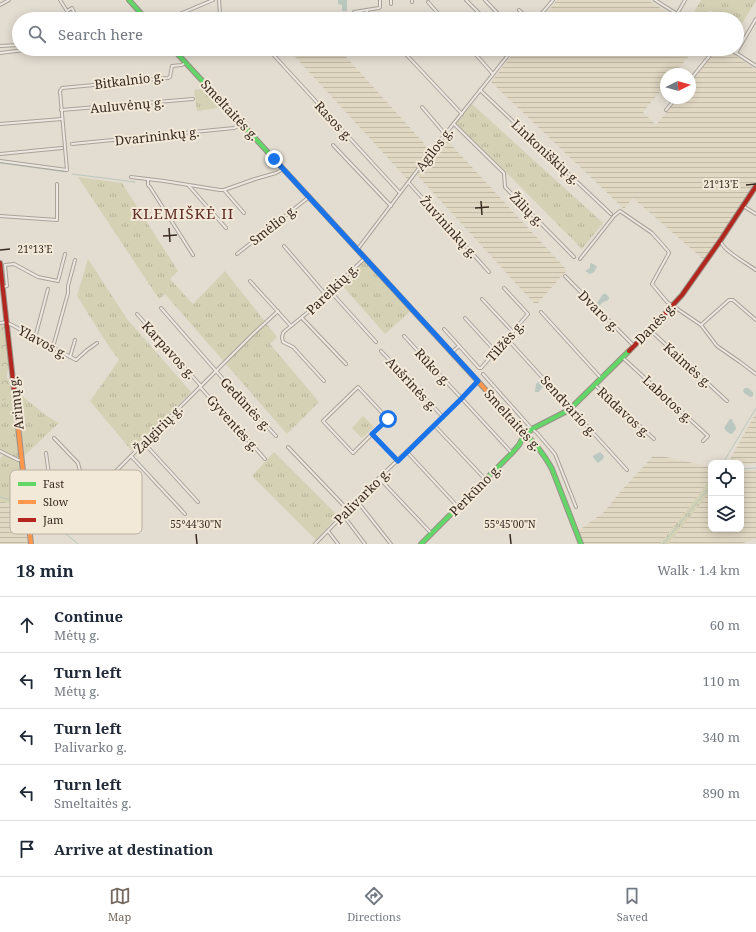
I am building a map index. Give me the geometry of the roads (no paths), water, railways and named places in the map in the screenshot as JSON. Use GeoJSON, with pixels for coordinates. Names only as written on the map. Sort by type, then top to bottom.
{"type":"FeatureCollection","features":[{"type":"Feature","properties":{"kind":"main road"},"geometry":{"type":"LineString","coordinates":[[129,0],[140,12]]}},
{"type":"Feature","properties":{"kind":"main road","name":"Smeltaitės g."},"geometry":{"type":"LineString","coordinates":[[180,56],[542,451],[550,463],[581,544]]}},
{"type":"Feature","properties":{"kind":"main road","name":"Danės g."},"geometry":{"type":"LineString","coordinates":[[526,434],[532,429],[571,409],[650,330],[682,295],[756,186]]}},
{"type":"Feature","properties":{"kind":"main road","name":"Arimų g."},"geometry":{"type":"LineString","coordinates":[[0,263],[23,470]]}},
{"type":"Feature","properties":{"kind":"main road","name":"Perkūno g."},"geometry":{"type":"LineString","coordinates":[[421,544],[512,454],[526,434]]}},
{"type":"Feature","properties":{"kind":"main road","name":"Arimų g."},"geometry":{"type":"LineString","coordinates":[[30,534],[31,544]]}},
{"type":"Feature","properties":{"kind":"street"},"geometry":{"type":"LineString","coordinates":[[0,5],[9,0]]}},
{"type":"Feature","properties":{"kind":"street"},"geometry":{"type":"LineString","coordinates":[[60,0],[67,11],[72,8],[74,12]]}},
{"type":"Feature","properties":{"kind":"street"},"geometry":{"type":"LineString","coordinates":[[185,12],[213,0]]}},
{"type":"Feature","properties":{"kind":"street"},"geometry":{"type":"LineString","coordinates":[[219,0],[220,12]]}},
{"type":"Feature","properties":{"kind":"street"},"geometry":{"type":"LineString","coordinates":[[354,12],[379,8],[380,0]]}},
{"type":"Feature","properties":{"kind":"street"},"geometry":{"type":"LineString","coordinates":[[466,0],[478,12]]}},
{"type":"Feature","properties":{"kind":"street"},"geometry":{"type":"LineString","coordinates":[[485,0],[497,12]]}},
{"type":"Feature","properties":{"kind":"street"},"geometry":{"type":"LineString","coordinates":[[543,12],[552,0]]}},
{"type":"Feature","properties":{"kind":"street"},"geometry":{"type":"LineString","coordinates":[[655,0],[674,12]]}},
{"type":"Feature","properties":{"kind":"street"},"geometry":{"type":"LineString","coordinates":[[678,12],[685,0]]}},
{"type":"Feature","properties":{"kind":"street"},"geometry":{"type":"LineString","coordinates":[[428,2],[437,12]]}},
{"type":"Feature","properties":{"kind":"street"},"geometry":{"type":"LineString","coordinates":[[744,39],[756,19]]}},
{"type":"Feature","properties":{"kind":"street"},"geometry":{"type":"LineString","coordinates":[[0,46],[12,45]]}},
{"type":"Feature","properties":{"kind":"street"},"geometry":{"type":"LineString","coordinates":[[0,53],[12,52]]}},
{"type":"Feature","properties":{"kind":"street","name":"Rasos g."},"geometry":{"type":"LineString","coordinates":[[274,56],[400,193]]}},
{"type":"Feature","properties":{"kind":"street"},"geometry":{"type":"LineString","coordinates":[[408,56],[462,114]]}},
{"type":"Feature","properties":{"kind":"street"},"geometry":{"type":"LineString","coordinates":[[477,56],[494,74]]}},
{"type":"Feature","properties":{"kind":"street","name":"Agilos g."},"geometry":{"type":"LineString","coordinates":[[357,250],[508,56]]}},
{"type":"Feature","properties":{"kind":"street"},"geometry":{"type":"LineString","coordinates":[[696,73],[709,56]]}},
{"type":"Feature","properties":{"kind":"street"},"geometry":{"type":"LineString","coordinates":[[740,56],[755,66],[756,62]]}},
{"type":"Feature","properties":{"kind":"street","name":"Bitkalnio g."},"geometry":{"type":"LineString","coordinates":[[61,110],[60,92],[62,88],[168,78],[170,76],[172,66],[182,65],[186,62]]}},
{"type":"Feature","properties":{"kind":"street","name":"Linkoniškių g."},"geometry":{"type":"LineString","coordinates":[[480,90],[611,214]]}},
{"type":"Feature","properties":{"kind":"street","name":"Auluvėnų g."},"geometry":{"type":"LineString","coordinates":[[61,110],[193,99]]}},
{"type":"Feature","properties":{"kind":"street"},"geometry":{"type":"LineString","coordinates":[[666,110],[671,104]]}},
{"type":"Feature","properties":{"kind":"street"},"geometry":{"type":"LineString","coordinates":[[422,107],[446,134]]}},
{"type":"Feature","properties":{"kind":"street"},"geometry":{"type":"LineString","coordinates":[[0,161],[67,170],[61,110]]}},
{"type":"Feature","properties":{"kind":"street"},"geometry":{"type":"LineString","coordinates":[[0,124],[62,118]]}},
{"type":"Feature","properties":{"kind":"street","name":"Dvarininkų g."},"geometry":{"type":"LineString","coordinates":[[72,144],[234,128],[242,124]]}},
{"type":"Feature","properties":{"kind":"street","name":"Žilių g."},"geometry":{"type":"LineString","coordinates":[[454,124],[504,173],[505,187],[574,257]]}},
{"type":"Feature","properties":{"kind":"street"},"geometry":{"type":"LineString","coordinates":[[333,145],[390,206]]}},
{"type":"Feature","properties":{"kind":"street"},"geometry":{"type":"LineString","coordinates":[[0,154],[62,148]]}},
{"type":"Feature","properties":{"kind":"street"},"geometry":{"type":"LineString","coordinates":[[131,177],[224,190],[276,173],[283,168]]}},
{"type":"Feature","properties":{"kind":"street"},"geometry":{"type":"LineString","coordinates":[[148,179],[150,187],[193,255]]}},
{"type":"Feature","properties":{"kind":"street","name":"Žuvininkų g."},"geometry":{"type":"LineString","coordinates":[[408,183],[489,272]]}},
{"type":"Feature","properties":{"kind":"street"},"geometry":{"type":"LineString","coordinates":[[0,216],[57,220],[57,184]]}},
{"type":"Feature","properties":{"kind":"street"},"geometry":{"type":"LineString","coordinates":[[188,185],[226,228]]}},
{"type":"Feature","properties":{"kind":"street"},"geometry":{"type":"LineString","coordinates":[[224,190],[244,213]]}},
{"type":"Feature","properties":{"kind":"street","name":"Smėlio g."},"geometry":{"type":"LineString","coordinates":[[237,254],[309,197]]}},
{"type":"Feature","properties":{"kind":"street"},"geometry":{"type":"LineString","coordinates":[[743,206],[756,214]]}},
{"type":"Feature","properties":{"kind":"street"},"geometry":{"type":"LineString","coordinates":[[580,259],[614,216],[620,211],[652,233],[668,251],[669,253],[652,284],[667,302],[701,326],[717,346],[756,374]]}},
{"type":"Feature","properties":{"kind":"street"},"geometry":{"type":"LineString","coordinates":[[720,241],[730,253],[756,270]]}},
{"type":"Feature","properties":{"kind":"street"},"geometry":{"type":"LineString","coordinates":[[284,246],[326,296]]}},
{"type":"Feature","properties":{"kind":"street"},"geometry":{"type":"LineString","coordinates":[[3,287],[7,286],[5,265],[9,264],[14,264],[38,278],[58,281],[65,254]]}},
{"type":"Feature","properties":{"kind":"street","name":"Pareikių g."},"geometry":{"type":"LineString","coordinates":[[324,381],[293,347],[283,342],[283,333],[322,302],[330,291],[365,258]]}},
{"type":"Feature","properties":{"kind":"street"},"geometry":{"type":"LineString","coordinates":[[53,348],[68,293],[68,286],[75,260]]}},
{"type":"Feature","properties":{"kind":"street","name":"Dvaro g."},"geometry":{"type":"LineString","coordinates":[[564,276],[634,346]]}},
{"type":"Feature","properties":{"kind":"street"},"geometry":{"type":"LineString","coordinates":[[250,281],[291,326]]}},
{"type":"Feature","properties":{"kind":"street","name":"Tilžės g."},"geometry":{"type":"LineString","coordinates":[[459,346],[479,368],[482,368],[528,314],[504,288]]}},
{"type":"Feature","properties":{"kind":"street"},"geometry":{"type":"LineString","coordinates":[[35,338],[48,290]]}},
{"type":"Feature","properties":{"kind":"street"},"geometry":{"type":"LineString","coordinates":[[330,291],[376,342]]}},
{"type":"Feature","properties":{"kind":"street"},"geometry":{"type":"LineString","coordinates":[[482,299],[513,332]]}},
{"type":"Feature","properties":{"kind":"street"},"geometry":{"type":"LineString","coordinates":[[701,326],[729,300],[733,300],[756,320]]}},
{"type":"Feature","properties":{"kind":"street","name":"Gedūnės g."},"geometry":{"type":"LineString","coordinates":[[161,308],[276,436]]}},
{"type":"Feature","properties":{"kind":"street","name":"Žalgirių g."},"geometry":{"type":"LineString","coordinates":[[117,470],[252,334],[278,311]]}},
{"type":"Feature","properties":{"kind":"street"},"geometry":{"type":"LineString","coordinates":[[541,312],[601,378]]}},
{"type":"Feature","properties":{"kind":"street","name":"Karpavos g."},"geometry":{"type":"LineString","coordinates":[[137,314],[200,387]]}},
{"type":"Feature","properties":{"kind":"street"},"geometry":{"type":"LineString","coordinates":[[302,318],[346,364]]}},
{"type":"Feature","properties":{"kind":"street"},"geometry":{"type":"LineString","coordinates":[[465,318],[496,352]]}},
{"type":"Feature","properties":{"kind":"street"},"geometry":{"type":"LineString","coordinates":[[0,323],[7,322]]}},
{"type":"Feature","properties":{"kind":"street","name":"Ylavos g."},"geometry":{"type":"LineString","coordinates":[[7,322],[76,360],[96,343]]}},
{"type":"Feature","properties":{"kind":"street"},"geometry":{"type":"LineString","coordinates":[[444,329],[459,346],[452,352]]}},
{"type":"Feature","properties":{"kind":"street","name":"Kaimės g."},"geometry":{"type":"LineString","coordinates":[[650,330],[727,401]]}},
{"type":"Feature","properties":{"kind":"street","name":"Rūko g."},"geometry":{"type":"LineString","coordinates":[[404,336],[512,454]]}},
{"type":"Feature","properties":{"kind":"street"},"geometry":{"type":"LineString","coordinates":[[70,357],[75,340]]}},
{"type":"Feature","properties":{"kind":"street","name":"Sendvario g."},"geometry":{"type":"LineString","coordinates":[[510,342],[627,470]]}},
{"type":"Feature","properties":{"kind":"street","name":"Aušrinės g."},"geometry":{"type":"LineString","coordinates":[[381,351],[443,416]]}},
{"type":"Feature","properties":{"kind":"street","name":"Labotos g."},"geometry":{"type":"LineString","coordinates":[[622,357],[708,436],[703,441]]}},
{"type":"Feature","properties":{"kind":"street"},"geometry":{"type":"LineString","coordinates":[[483,374],[555,454],[576,507]]}},
{"type":"Feature","properties":{"kind":"street","name":"Palivarko g."},"geometry":{"type":"LineString","coordinates":[[314,544],[478,381]]}},
{"type":"Feature","properties":{"kind":"street","name":"Rūdavos g."},"geometry":{"type":"LineString","coordinates":[[595,385],[654,439]]}},
{"type":"Feature","properties":{"kind":"street","name":"Gyventės g."},"geometry":{"type":"LineString","coordinates":[[200,387],[265,459]]}},
{"type":"Feature","properties":{"kind":"street"},"geometry":{"type":"LineString","coordinates":[[358,387],[388,419],[372,434],[353,453],[323,421],[358,387]]}},
{"type":"Feature","properties":{"kind":"street"},"geometry":{"type":"LineString","coordinates":[[434,425],[486,480]]}},
{"type":"Feature","properties":{"kind":"street"},"geometry":{"type":"LineString","coordinates":[[372,434],[398,461]]}},
{"type":"Feature","properties":{"kind":"street"},"geometry":{"type":"LineString","coordinates":[[54,438],[78,463],[80,470]]}},
{"type":"Feature","properties":{"kind":"street"},"geometry":{"type":"LineString","coordinates":[[144,443],[198,502]]}},
{"type":"Feature","properties":{"kind":"street"},"geometry":{"type":"LineString","coordinates":[[288,447],[348,510]]}},
{"type":"Feature","properties":{"kind":"street"},"geometry":{"type":"LineString","coordinates":[[0,451],[18,460],[22,460]]}},
{"type":"Feature","properties":{"kind":"street"},"geometry":{"type":"LineString","coordinates":[[407,452],[458,507]]}},
{"type":"Feature","properties":{"kind":"street"},"geometry":{"type":"LineString","coordinates":[[46,453],[48,470]]}},
{"type":"Feature","properties":{"kind":"street"},"geometry":{"type":"LineString","coordinates":[[131,456],[185,514]]}},
{"type":"Feature","properties":{"kind":"street"},"geometry":{"type":"LineString","coordinates":[[380,478],[432,534]]}},
{"type":"Feature","properties":{"kind":"street"},"geometry":{"type":"LineString","coordinates":[[357,501],[391,544]]}},
{"type":"Feature","properties":{"kind":"street"},"geometry":{"type":"LineString","coordinates":[[342,516],[365,544]]}},
{"type":"Feature","properties":{"kind":"street"},"geometry":{"type":"LineString","coordinates":[[328,531],[338,544]]}},
{"type":"Feature","properties":{"kind":"waterway"},"geometry":{"type":"LineString","coordinates":[[0,163],[66,172]]}},
{"type":"Feature","properties":{"kind":"waterway"},"geometry":{"type":"LineString","coordinates":[[72,174],[135,182]]}},
{"type":"Feature","properties":{"kind":"waterway"},"geometry":{"type":"LineString","coordinates":[[725,460],[756,408]]}},
{"type":"Feature","properties":{"kind":"waterway"},"geometry":{"type":"LineString","coordinates":[[744,469],[756,468]]}},
{"type":"Feature","properties":{"kind":"waterway"},"geometry":{"type":"LineString","coordinates":[[663,544],[708,489]]}},
{"type":"Feature","properties":{"kind":"waterway"},"geometry":{"type":"LineString","coordinates":[[0,497],[10,500]]}},
{"type":"Feature","properties":{"kind":"waterway"},"geometry":{"type":"LineString","coordinates":[[66,534],[78,544]]}},
{"type":"Feature","properties":{"kind":"district","name":"KLEMIŠKĖ II"},"geometry":{"type":"Point","coordinates":[183,214]}}]}
